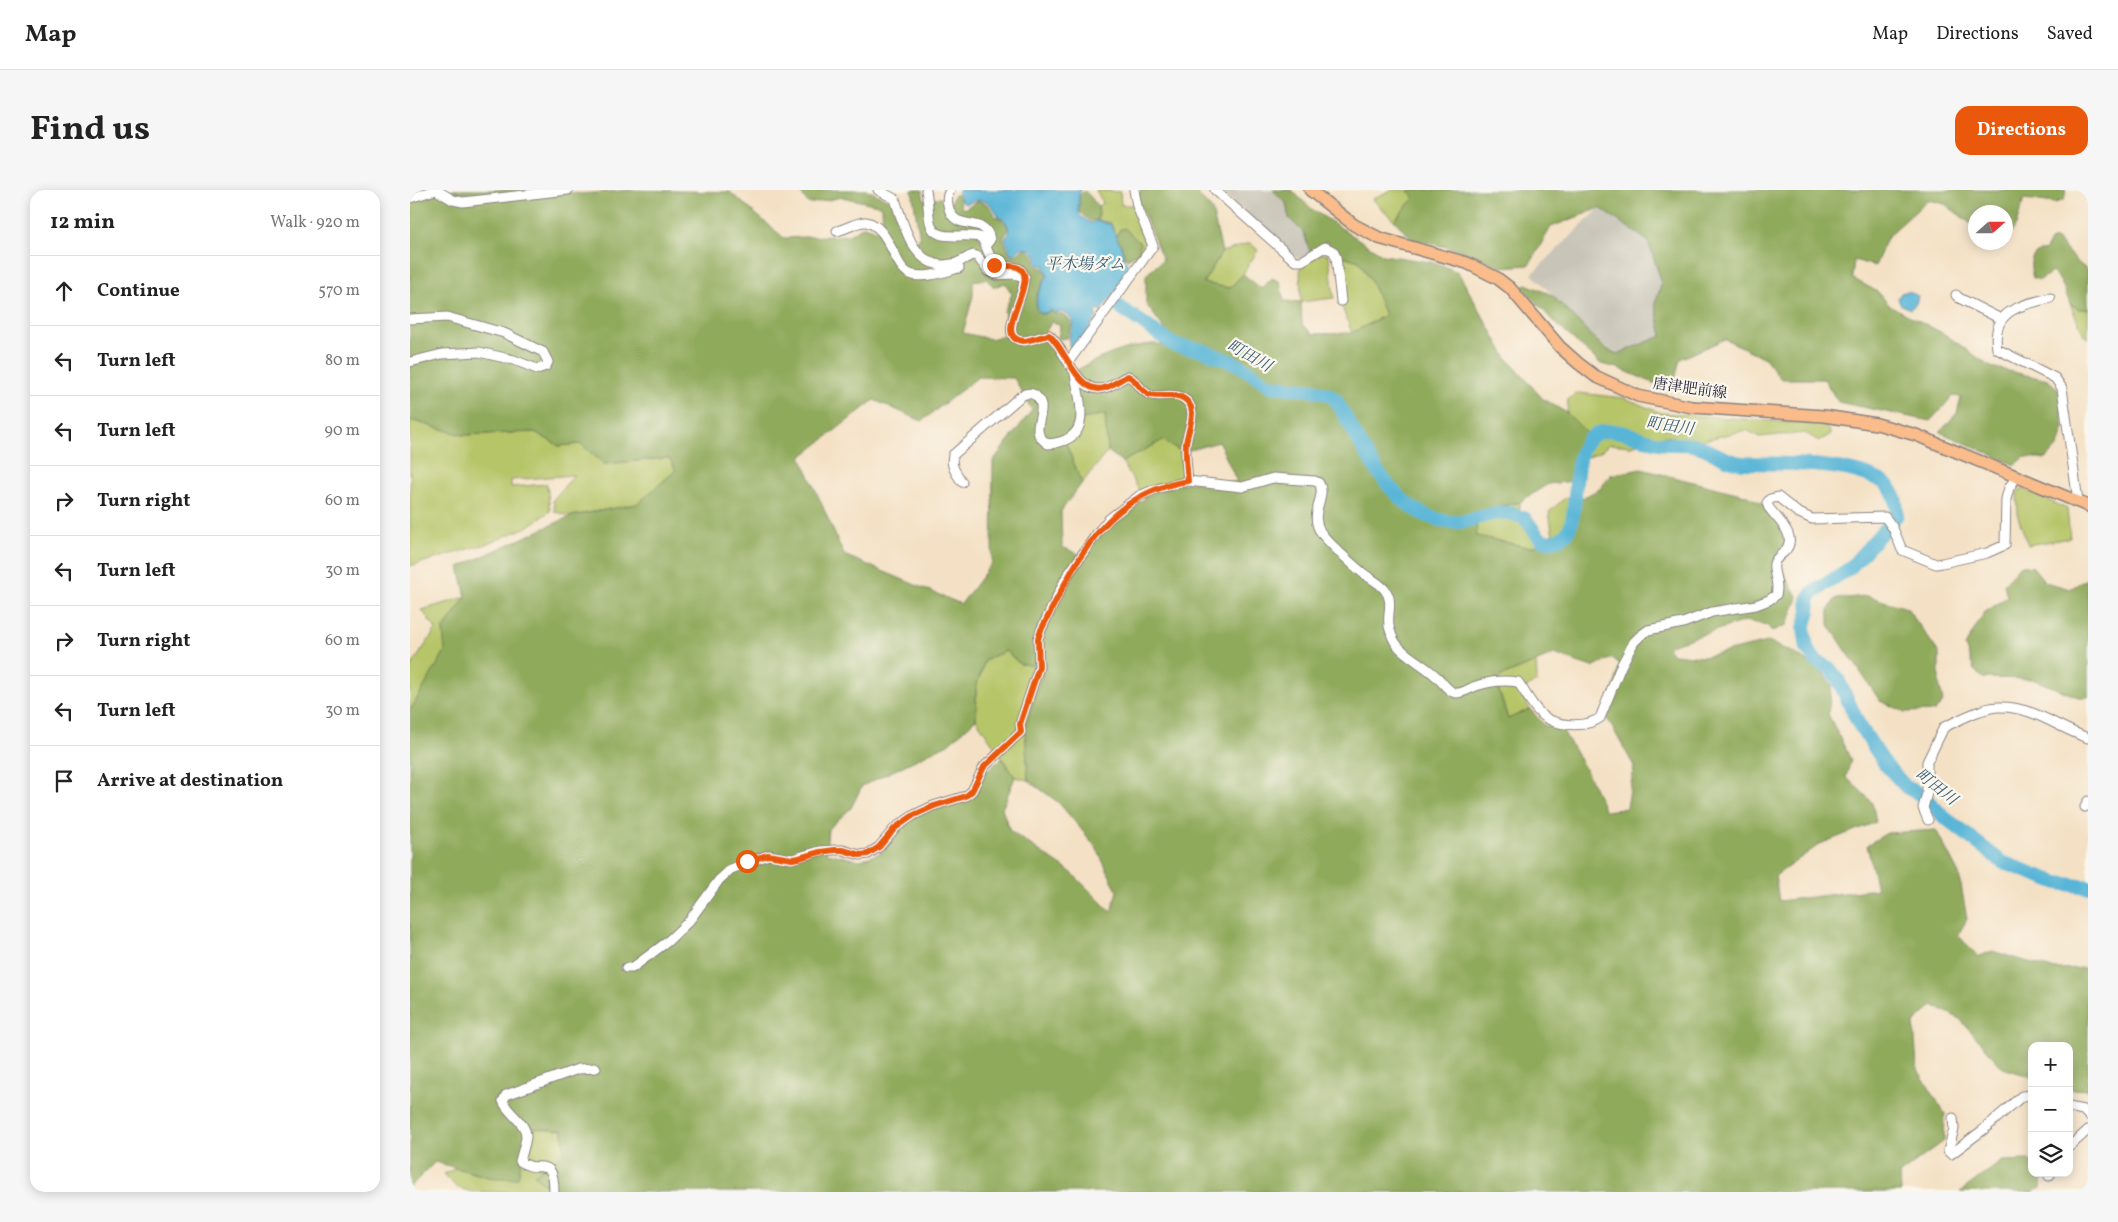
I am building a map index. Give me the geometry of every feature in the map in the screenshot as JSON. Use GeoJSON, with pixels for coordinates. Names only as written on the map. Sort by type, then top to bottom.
{"type":"FeatureCollection","features":[{"type":"Feature","properties":{"kind":"main road","name":"唐津肥前線"},"geometry":{"type":"LineString","coordinates":[[1310,190],[1354,225],[1379,238],[1467,263],[1497,278],[1510,288],[1560,347],[1578,363],[1595,376],[1632,393],[1668,403],[1692,407],[1824,416],[1877,424],[1916,435],[2083,503]]}},
{"type":"Feature","properties":{"kind":"street"},"geometry":{"type":"LineString","coordinates":[[410,198],[435,190],[453,200],[463,202],[568,190]]}},
{"type":"Feature","properties":{"kind":"street"},"geometry":{"type":"LineString","coordinates":[[878,190],[894,199],[910,241],[916,252],[925,260],[939,265],[951,264],[973,255],[977,256],[988,271],[996,275],[1013,274],[1025,277]]}},
{"type":"Feature","properties":{"kind":"street"},"geometry":{"type":"LineString","coordinates":[[926,190],[930,224],[933,232],[939,236],[972,234],[982,238],[994,265],[1004,268],[1017,267],[1022,271],[1025,277],[1024,289],[1012,321],[1011,330],[1016,338],[1024,341],[1037,336],[1049,335],[1055,339],[1061,354],[1075,373],[1083,382],[1093,388],[1102,389],[1128,376],[1134,379],[1145,393],[1154,396],[1172,394],[1184,398],[1191,408],[1193,415],[1186,443],[1188,481]]}},
{"type":"Feature","properties":{"kind":"street"},"geometry":{"type":"LineString","coordinates":[[950,190],[946,198],[951,215],[959,221],[983,226],[989,232],[990,240],[986,245]]}},
{"type":"Feature","properties":{"kind":"street"},"geometry":{"type":"LineString","coordinates":[[1068,362],[1153,246],[1136,206],[1134,190]]}},
{"type":"Feature","properties":{"kind":"street"},"geometry":{"type":"LineString","coordinates":[[1215,190],[1295,261],[1302,261],[1325,247],[1333,251],[1336,257],[1341,301]]}},
{"type":"Feature","properties":{"kind":"street"},"geometry":{"type":"LineString","coordinates":[[837,231],[848,229],[856,223],[865,222],[880,227],[904,269],[912,274],[935,274],[961,267],[961,261]]}},
{"type":"Feature","properties":{"kind":"street"},"geometry":{"type":"LineString","coordinates":[[1956,295],[2001,319]]}},
{"type":"Feature","properties":{"kind":"street"},"geometry":{"type":"LineString","coordinates":[[2050,298],[2011,310],[2001,319],[1995,335],[1997,349],[2056,378],[2062,388],[2083,503]]}},
{"type":"Feature","properties":{"kind":"street"},"geometry":{"type":"LineString","coordinates":[[410,319],[447,317],[504,333],[543,352],[548,362],[546,366],[532,369],[514,360],[479,352],[458,351],[410,362]]}},
{"type":"Feature","properties":{"kind":"street"},"geometry":{"type":"LineString","coordinates":[[962,482],[953,468],[951,461],[953,455],[1021,396],[1028,393],[1035,395],[1040,401],[1042,408],[1038,431],[1040,438],[1048,444],[1057,443],[1072,436],[1079,430],[1082,416],[1075,373]]}},
{"type":"Feature","properties":{"kind":"street"},"geometry":{"type":"LineString","coordinates":[[626,968],[632,968],[667,942],[689,921],[719,880],[731,869],[768,855],[792,859],[835,850],[843,850],[860,855],[868,854],[879,847],[895,828],[914,815],[934,806],[966,796],[972,791],[984,767],[1021,732],[1020,724],[1039,667],[1038,639],[1067,576],[1098,532],[1110,519],[1139,496],[1156,489],[1188,481],[1242,487],[1273,478],[1319,483],[1322,491],[1316,512],[1321,532],[1364,574],[1384,588],[1390,603],[1389,629],[1401,650],[1430,671],[1453,692],[1458,693],[1477,685],[1498,681],[1518,682],[1533,706],[1543,716],[1558,722],[1584,726],[1600,718],[1608,696],[1634,642],[1648,630],[1683,623],[1712,612],[1756,605],[1776,595],[1778,580],[1773,564],[1788,548],[1790,541],[1789,534],[1769,508],[1767,503],[1770,499],[1778,497],[1797,512],[1812,519],[1881,516],[1887,518],[1902,550],[1936,564],[1961,560],[2000,549],[2004,545],[2006,541],[2006,499],[2009,488],[2017,476]]}},
{"type":"Feature","properties":{"kind":"street"},"geometry":{"type":"LineString","coordinates":[[1928,820],[1923,808],[1927,793],[1927,762],[1944,727],[1976,712],[1997,707],[2025,710],[2088,738]]}},
{"type":"Feature","properties":{"kind":"street"},"geometry":{"type":"LineString","coordinates":[[554,1192],[552,1171],[545,1167],[525,1166],[520,1161],[526,1136],[523,1126],[506,1108],[504,1101],[506,1095],[578,1069],[596,1068]]}},
{"type":"Feature","properties":{"kind":"street"},"geometry":{"type":"LineString","coordinates":[[1953,1118],[1954,1129],[1948,1151],[1951,1154],[1983,1130],[2022,1096],[2028,1095]]}},
{"type":"Feature","properties":{"kind":"street"},"geometry":{"type":"LineString","coordinates":[[2073,1108],[2083,1110],[2088,1115]]}},
{"type":"Feature","properties":{"kind":"street"},"geometry":{"type":"LineString","coordinates":[[2073,1143],[2088,1130]]}},
{"type":"Feature","properties":{"kind":"shaded area"},"geometry":{"type":"Polygon","coordinates":[[[1220,190],[1273,190],[1286,203],[1289,218],[1304,233],[1310,252],[1299,260],[1220,190]]]}},
{"type":"Feature","properties":{"kind":"shaded area"},"geometry":{"type":"Polygon","coordinates":[[[1600,208],[1648,240],[1662,283],[1655,303],[1662,336],[1617,354],[1604,348],[1532,274],[1600,208]]]}},
{"type":"Feature","properties":{"kind":"green space"},"geometry":{"type":"Polygon","coordinates":[[[410,190],[542,190],[582,194],[632,190],[730,192],[784,238],[849,235],[864,226],[883,232],[882,206],[842,197],[809,204],[800,192],[812,190],[867,190],[891,201],[906,244],[920,239],[912,190],[922,190],[924,200],[941,198],[950,204],[954,195],[959,195],[961,207],[964,209],[978,201],[987,204],[995,216],[1005,222],[1007,231],[1003,238],[1010,255],[1016,255],[1022,250],[1029,250],[1035,256],[1035,265],[1043,268],[1047,275],[1036,296],[1036,309],[1042,315],[1051,311],[1055,314],[1064,315],[1072,325],[1067,338],[1058,339],[1060,326],[1052,321],[1045,333],[1050,347],[1069,375],[1098,359],[1141,345],[1154,344],[1171,348],[1172,339],[1146,304],[1146,275],[1163,260],[1138,200],[1140,190],[1194,190],[1212,210],[1222,252],[1203,283],[1230,288],[1243,274],[1262,289],[1272,278],[1280,282],[1284,301],[1301,302],[1302,324],[1313,334],[1352,333],[1385,315],[1372,283],[1359,261],[1340,255],[1326,241],[1310,252],[1304,233],[1289,218],[1286,203],[1273,190],[1291,190],[1313,210],[1383,255],[1437,263],[1458,272],[1506,357],[1543,399],[1567,413],[1587,433],[1576,462],[1573,481],[1548,484],[1520,502],[1475,512],[1477,536],[1527,547],[1566,541],[1575,525],[1580,499],[1600,489],[1610,475],[1641,469],[1745,495],[1763,504],[1787,535],[1780,566],[1798,598],[1787,625],[1772,631],[1767,625],[1745,621],[1667,646],[1673,654],[1703,657],[1768,642],[1794,653],[1821,671],[1832,685],[1828,714],[1851,760],[1846,777],[1872,802],[1876,822],[1820,844],[1775,876],[1779,901],[1877,889],[1867,845],[1887,833],[1936,830],[1959,874],[1967,919],[1958,935],[1978,957],[1992,951],[2052,969],[2088,968],[2088,1090],[2073,1089],[2073,1042],[2028,1042],[2028,1076],[2003,1068],[1960,1019],[1933,1005],[1914,1023],[1917,1068],[1945,1114],[1944,1141],[1900,1174],[1901,1192],[549,1192],[549,1188],[534,1175],[564,1153],[563,1130],[528,1128],[518,1178],[492,1178],[435,1162],[410,1187],[410,711],[445,651],[443,630],[466,597],[459,567],[571,516],[637,504],[676,470],[669,458],[604,464],[581,444],[559,446],[535,432],[462,435],[410,420],[410,190]],[[986,279],[973,281],[973,296],[963,333],[991,339],[1008,334],[1004,311],[1012,294],[1005,283],[994,287],[986,279]],[[978,377],[922,421],[874,400],[801,457],[844,555],[961,604],[992,563],[993,461],[1032,410],[1014,378],[978,377]],[[1105,414],[1075,421],[1066,444],[1082,483],[1061,511],[1062,547],[1083,556],[1114,522],[1126,512],[1151,495],[1165,489],[1187,483],[1237,482],[1219,442],[1182,452],[1163,440],[1122,462],[1108,451],[1105,414]],[[1006,651],[985,660],[976,688],[976,719],[948,744],[862,786],[851,808],[828,829],[826,853],[860,860],[881,853],[889,832],[927,810],[976,795],[983,775],[1002,758],[1015,777],[1002,809],[1010,831],[1072,873],[1111,912],[1117,891],[1096,847],[1059,803],[1028,780],[1025,728],[1045,666],[1020,664],[1006,651]],[[1554,654],[1495,679],[1508,719],[1530,709],[1544,725],[1563,731],[1587,772],[1605,811],[1627,808],[1634,766],[1607,718],[1620,664],[1612,658],[1592,667],[1554,654]]]}},
{"type":"Feature","properties":{"kind":"green space"},"geometry":{"type":"Polygon","coordinates":[[[1096,190],[1120,192],[1121,205],[1132,205],[1146,245],[1139,253],[1140,243],[1120,229],[1116,237],[1111,223],[1097,220],[1099,214],[1098,206],[1103,203],[1096,190]]]}},
{"type":"Feature","properties":{"kind":"green space"},"geometry":{"type":"Polygon","coordinates":[[[1391,190],[1407,190],[1415,198],[1394,220],[1372,199],[1391,190]]]}},
{"type":"Feature","properties":{"kind":"green space"},"geometry":{"type":"Polygon","coordinates":[[[1408,190],[2066,190],[2064,200],[2055,203],[2024,199],[2013,230],[2013,205],[1968,205],[1968,222],[1945,204],[1928,200],[1888,236],[1875,266],[1854,260],[1852,278],[1878,292],[1889,305],[1946,335],[1991,367],[2048,380],[2058,389],[2064,427],[2058,446],[2046,459],[2025,457],[2015,465],[1940,432],[1957,413],[1961,397],[1953,396],[1930,421],[1838,402],[1824,379],[1781,379],[1765,358],[1725,339],[1680,359],[1675,380],[1663,387],[1618,368],[1601,364],[1554,322],[1522,287],[1526,284],[1552,295],[1604,348],[1617,354],[1662,336],[1655,303],[1662,283],[1648,241],[1600,208],[1551,227],[1529,265],[1501,267],[1471,253],[1412,239],[1394,220],[1414,198],[1408,190]]]}},
{"type":"Feature","properties":{"kind":"green space"},"geometry":{"type":"Polygon","coordinates":[[[1085,191],[1098,207],[1097,220],[1091,221],[1079,210],[1079,195],[1085,191]]]}},
{"type":"Feature","properties":{"kind":"green space"},"geometry":{"type":"Polygon","coordinates":[[[1125,228],[1140,243],[1139,253],[1127,259],[1116,237],[1120,229],[1125,228]]]}},
{"type":"Feature","properties":{"kind":"green space"},"geometry":{"type":"Polygon","coordinates":[[[2056,239],[2075,260],[2088,270],[2088,309],[2079,309],[2070,304],[2061,282],[2052,272],[2040,280],[2033,278],[2031,263],[2033,256],[2040,251],[2046,250],[2050,241],[2056,239]]]}},
{"type":"Feature","properties":{"kind":"green space"},"geometry":{"type":"Polygon","coordinates":[[[1250,243],[1258,250],[1243,274],[1230,288],[1203,283],[1222,252],[1250,243]]]}},
{"type":"Feature","properties":{"kind":"green space"},"geometry":{"type":"Polygon","coordinates":[[[1322,253],[1329,255],[1334,298],[1301,302],[1300,266],[1322,253]]]}},
{"type":"Feature","properties":{"kind":"green space"},"geometry":{"type":"Polygon","coordinates":[[[1340,255],[1359,261],[1372,283],[1385,315],[1352,333],[1342,307],[1345,290],[1340,255]]]}},
{"type":"Feature","properties":{"kind":"green space"},"geometry":{"type":"Polygon","coordinates":[[[2070,304],[2079,309],[2088,309],[2088,339],[2084,335],[2070,304]]]}},
{"type":"Feature","properties":{"kind":"green space"},"geometry":{"type":"Polygon","coordinates":[[[1578,393],[1624,398],[1661,413],[1825,425],[1831,434],[1819,441],[1805,433],[1759,437],[1747,430],[1700,441],[1665,436],[1631,446],[1609,444],[1601,451],[1576,462],[1587,433],[1567,413],[1568,399],[1578,393]]]}},
{"type":"Feature","properties":{"kind":"green space"},"geometry":{"type":"Polygon","coordinates":[[[1105,414],[1108,451],[1082,483],[1066,444],[1074,421],[1105,414]]]}},
{"type":"Feature","properties":{"kind":"green space"},"geometry":{"type":"Polygon","coordinates":[[[410,420],[462,435],[535,432],[559,446],[581,444],[604,464],[669,458],[676,470],[637,504],[571,516],[555,512],[553,500],[574,475],[511,480],[511,487],[547,484],[550,511],[529,526],[487,544],[410,566],[410,420]]]}},
{"type":"Feature","properties":{"kind":"green space"},"geometry":{"type":"Polygon","coordinates":[[[1163,440],[1182,452],[1181,484],[1144,498],[1122,462],[1163,440]]]}},
{"type":"Feature","properties":{"kind":"green space"},"geometry":{"type":"Polygon","coordinates":[[[2023,489],[2067,509],[2070,538],[2028,545],[2018,517],[2017,492],[2023,489]]]}},
{"type":"Feature","properties":{"kind":"green space"},"geometry":{"type":"Polygon","coordinates":[[[1566,497],[1580,499],[1575,525],[1567,541],[1527,547],[1476,536],[1475,512],[1520,502],[1519,522],[1533,539],[1553,536],[1549,512],[1566,497]]]}},
{"type":"Feature","properties":{"kind":"green space"},"geometry":{"type":"Polygon","coordinates":[[[2020,565],[2033,567],[2045,582],[2070,589],[2088,578],[2088,697],[2078,697],[2032,679],[1983,678],[1974,670],[1965,646],[1984,613],[2007,597],[2004,584],[2020,565]]]}},
{"type":"Feature","properties":{"kind":"green space"},"geometry":{"type":"Polygon","coordinates":[[[1867,596],[1907,608],[1939,653],[1939,683],[1943,702],[1935,711],[1905,712],[1880,701],[1829,625],[1829,610],[1835,599],[1867,596]]]}},
{"type":"Feature","properties":{"kind":"green space"},"geometry":{"type":"Polygon","coordinates":[[[466,597],[443,630],[446,651],[410,711],[410,668],[436,629],[422,610],[466,597]]]}},
{"type":"Feature","properties":{"kind":"green space"},"geometry":{"type":"Polygon","coordinates":[[[1006,651],[1020,664],[1045,666],[1025,728],[1028,780],[1015,777],[976,719],[976,688],[985,660],[1006,651]]]}},
{"type":"Feature","properties":{"kind":"green space"},"geometry":{"type":"Polygon","coordinates":[[[1536,662],[1537,681],[1520,692],[1530,709],[1508,719],[1495,679],[1536,662]]]}},
{"type":"Feature","properties":{"kind":"green space"},"geometry":{"type":"Polygon","coordinates":[[[527,1128],[563,1129],[564,1153],[549,1192],[472,1192],[456,1187],[444,1174],[456,1168],[492,1178],[527,1128]]]}},
{"type":"Feature","properties":{"kind":"green space"},"geometry":{"type":"Polygon","coordinates":[[[2028,1160],[2028,1177],[2042,1177],[2041,1188],[2032,1192],[1960,1192],[2002,1161],[2028,1160]]]}},
{"type":"Feature","properties":{"kind":"water","name":"平木場ダム"},"geometry":{"type":"Polygon","coordinates":[[[959,190],[1082,190],[1079,195],[1079,214],[1091,223],[1097,221],[1110,224],[1126,262],[1132,269],[1100,312],[1097,310],[1095,314],[1098,316],[1074,349],[1069,346],[1069,338],[1074,324],[1069,316],[1063,312],[1055,313],[1051,310],[1042,314],[1037,308],[1037,296],[1048,275],[1044,266],[1037,264],[1037,256],[1030,249],[1021,248],[1015,254],[1011,254],[1005,238],[1009,234],[1008,225],[1005,221],[988,202],[978,200],[966,204],[962,202],[958,193],[959,190]]]}},
{"type":"Feature","properties":{"kind":"water"},"geometry":{"type":"Polygon","coordinates":[[[1907,291],[1918,296],[1916,304],[1910,309],[1900,304],[1898,298],[1901,293],[1907,291]]]}},
{"type":"Feature","properties":{"kind":"waterway","name":"町田川"},"geometry":{"type":"LineString","coordinates":[[1117,305],[1174,345],[1202,350],[1239,365],[1271,386],[1313,390],[1328,394],[1336,400],[1357,439],[1383,479],[1398,496],[1416,510],[1435,519],[1458,522],[1493,514],[1507,513],[1524,518],[1541,539],[1546,541],[1559,539],[1568,531],[1573,517],[1578,463],[1583,447],[1593,436],[1608,431],[1621,432],[1659,443],[1699,446],[1736,462],[1811,465],[1846,469],[1863,473],[1883,482],[1893,493],[1897,515],[1850,568],[1812,593],[1808,600],[1809,611],[1804,628],[1807,649],[1816,661],[1829,668],[1838,679],[1858,723],[1885,764],[1906,787],[1923,796],[1944,817],[2002,862],[2058,883],[2088,887]]}},
{"type":"Feature","properties":{"kind":"route"},"geometry":{"type":"LineString","coordinates":[[747,861],[768,855],[792,859],[808,854],[835,850],[843,850],[860,855],[868,854],[879,847],[895,828],[914,815],[952,799],[966,796],[972,791],[984,767],[1021,732],[1020,724],[1039,667],[1038,639],[1067,576],[1098,532],[1128,504],[1139,496],[1156,489],[1188,481],[1186,443],[1193,415],[1191,408],[1184,398],[1172,394],[1154,396],[1145,393],[1134,379],[1128,376],[1111,386],[1102,389],[1093,388],[1083,382],[1075,373],[1061,354],[1055,339],[1049,335],[1037,336],[1024,341],[1016,338],[1011,330],[1012,321],[1024,289],[1025,277],[1017,267],[1004,268],[994,265]]}}]}
